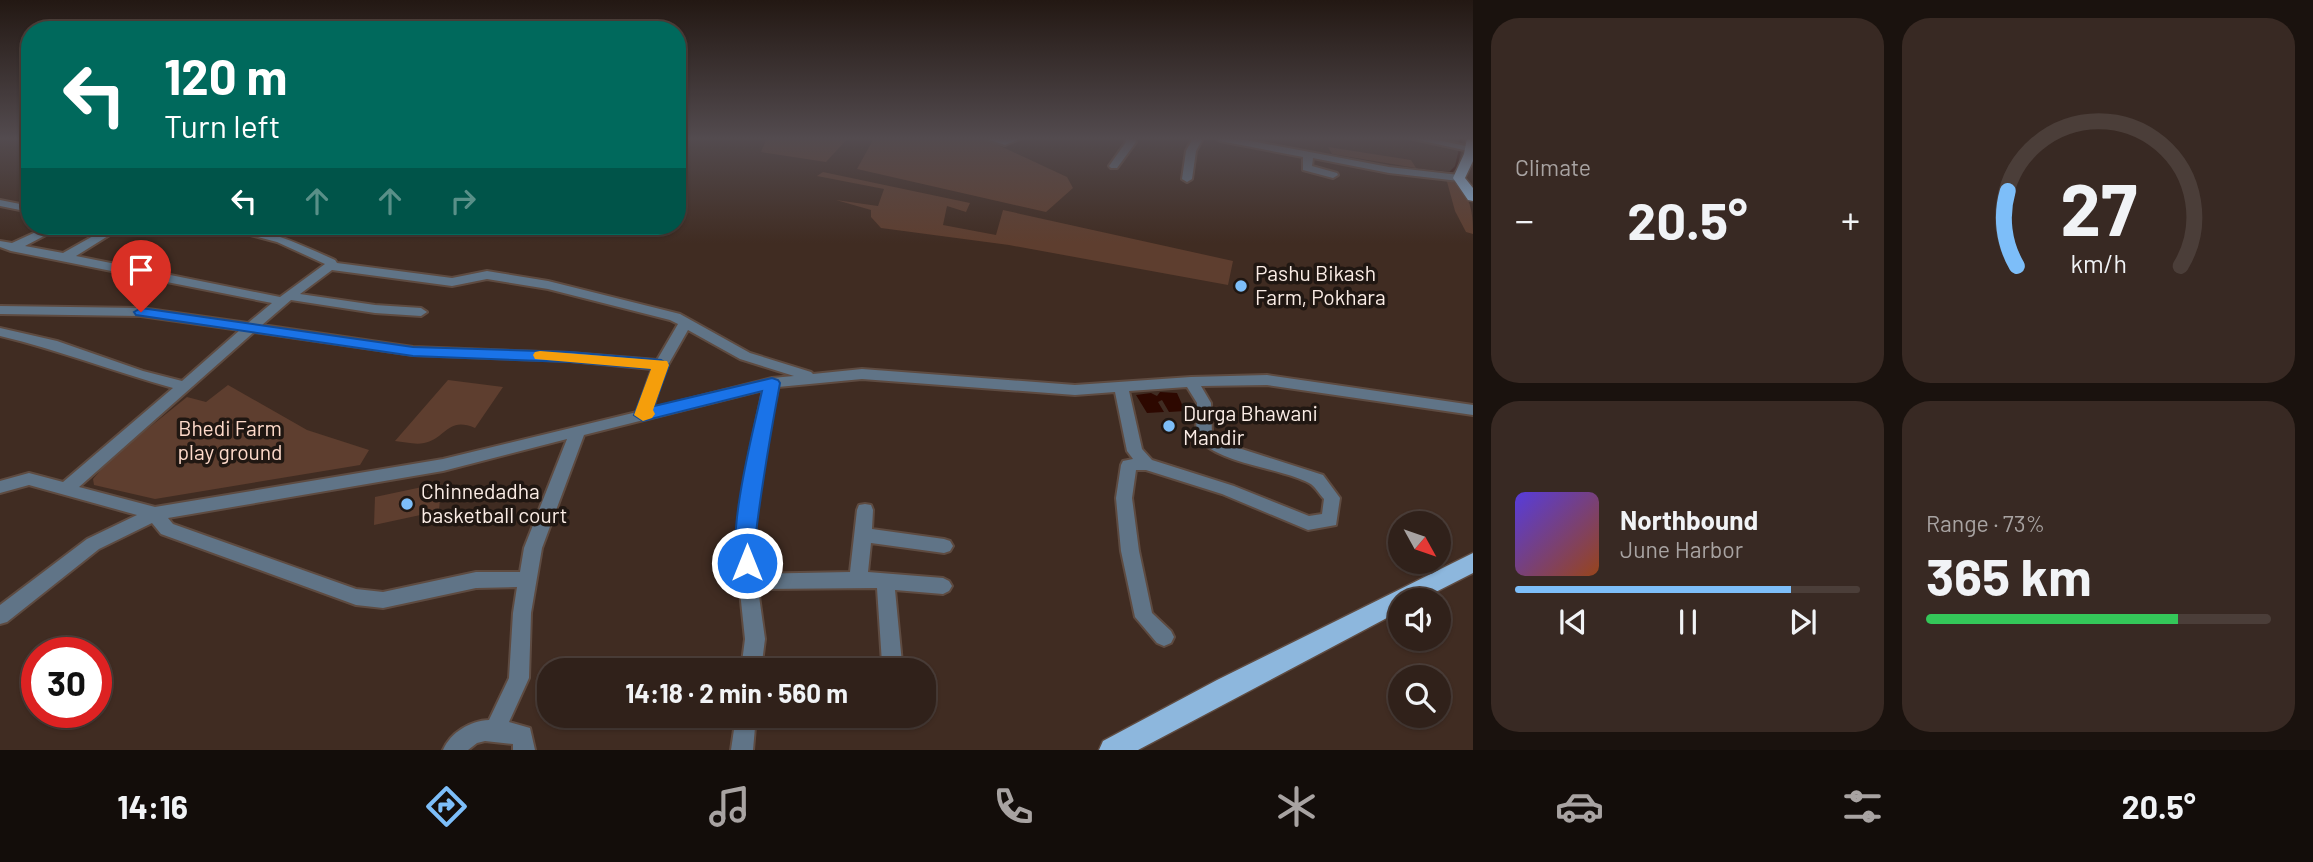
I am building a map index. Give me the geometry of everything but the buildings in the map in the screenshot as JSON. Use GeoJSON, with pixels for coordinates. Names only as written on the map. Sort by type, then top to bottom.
{"type":"FeatureCollection","features":[{"type":"Feature","properties":{"kind":"main road"},"geometry":{"type":"LineString","coordinates":[[1461,173],[1459,178],[1473,197]]}},
{"type":"Feature","properties":{"kind":"main road"},"geometry":{"type":"LineString","coordinates":[[1112,750],[1226,688],[1473,562]]}},
{"type":"Feature","properties":{"kind":"street"},"geometry":{"type":"LineString","coordinates":[[1187,179],[1188,173]]}},
{"type":"Feature","properties":{"kind":"street"},"geometry":{"type":"LineString","coordinates":[[1326,173],[1333,175]]}},
{"type":"Feature","properties":{"kind":"street"},"geometry":{"type":"LineString","coordinates":[[1416,173],[1459,178]]}},
{"type":"Feature","properties":{"kind":"street"},"geometry":{"type":"LineString","coordinates":[[0,203],[21,207]]}},
{"type":"Feature","properties":{"kind":"street"},"geometry":{"type":"LineString","coordinates":[[0,252],[38,235]]}},
{"type":"Feature","properties":{"kind":"street"},"geometry":{"type":"LineString","coordinates":[[65,257],[103,235]]}},
{"type":"Feature","properties":{"kind":"street"},"geometry":{"type":"LineString","coordinates":[[258,235],[299,247],[331,262],[330,265]]}},
{"type":"Feature","properties":{"kind":"street"},"geometry":{"type":"LineString","coordinates":[[0,244],[285,298],[421,312]]}},
{"type":"Feature","properties":{"kind":"street"},"geometry":{"type":"LineString","coordinates":[[66,489],[285,298],[330,265],[452,282],[488,275],[548,285],[675,317],[745,356],[793,373],[821,377]]}},
{"type":"Feature","properties":{"kind":"street"},"geometry":{"type":"LineString","coordinates":[[0,310],[141,312],[413,351],[570,357],[661,365]]}},
{"type":"Feature","properties":{"kind":"street"},"geometry":{"type":"LineString","coordinates":[[643,415],[661,365],[685,323]]}},
{"type":"Feature","properties":{"kind":"street"},"geometry":{"type":"LineString","coordinates":[[0,332],[52,344],[139,374],[184,386]]}},
{"type":"Feature","properties":{"kind":"street"},"geometry":{"type":"LineString","coordinates":[[0,616],[37,584],[93,544],[155,514],[443,465],[772,383],[862,374],[1075,390],[1267,380],[1473,410]]}},
{"type":"Feature","properties":{"kind":"street"},"geometry":{"type":"LineString","coordinates":[[1164,637],[1144,617],[1130,551],[1124,498],[1129,464],[1146,464],[1228,490],[1308,523],[1330,520],[1332,498],[1317,478],[1218,446],[1204,436],[1205,403],[1191,382]]}},
{"type":"Feature","properties":{"kind":"street"},"geometry":{"type":"LineString","coordinates":[[753,658],[755,639],[744,544],[755,465],[772,383]]}},
{"type":"Feature","properties":{"kind":"street"},"geometry":{"type":"LineString","coordinates":[[1121,386],[1135,451],[1146,464]]}},
{"type":"Feature","properties":{"kind":"street"},"geometry":{"type":"LineString","coordinates":[[495,731],[519,678],[522,613],[533,548],[578,431]]}},
{"type":"Feature","properties":{"kind":"street"},"geometry":{"type":"LineString","coordinates":[[0,487],[29,480],[155,514],[167,529],[356,597],[383,600],[476,580],[528,579]]}},
{"type":"Feature","properties":{"kind":"street"},"geometry":{"type":"LineString","coordinates":[[858,579],[864,510]]}},
{"type":"Feature","properties":{"kind":"street"},"geometry":{"type":"LineString","coordinates":[[863,535],[944,546]]}},
{"type":"Feature","properties":{"kind":"street"},"geometry":{"type":"LineString","coordinates":[[748,582],[858,579],[943,586]]}},
{"type":"Feature","properties":{"kind":"street"},"geometry":{"type":"LineString","coordinates":[[885,581],[892,658]]}},
{"type":"Feature","properties":{"kind":"street"},"geometry":{"type":"LineString","coordinates":[[742,750],[745,728]]}},
{"type":"Feature","properties":{"kind":"street"},"geometry":{"type":"LineString","coordinates":[[454,750],[465,736],[477,730],[523,736],[524,750]]}},
{"type":"Feature","properties":{"kind":"green space"},"geometry":{"type":"Polygon","coordinates":[[[828,173],[970,203],[966,212],[947,206],[943,225],[996,235],[1003,210],[1233,261],[1228,285],[1009,245],[881,228],[871,217],[871,210],[836,200],[878,206],[884,189],[817,176],[828,173]]]}},
{"type":"Feature","properties":{"kind":"green space"},"geometry":{"type":"Polygon","coordinates":[[[875,173],[1058,173],[1067,177],[1073,188],[1046,212],[875,173]]]}},
{"type":"Feature","properties":{"kind":"green space"},"geometry":{"type":"Polygon","coordinates":[[[1446,178],[1465,194],[1472,217],[1473,234],[1466,232],[1455,211],[1446,178]]]}},
{"type":"Feature","properties":{"kind":"green space"},"geometry":{"type":"Polygon","coordinates":[[[448,380],[503,387],[475,428],[466,425],[452,426],[431,441],[421,444],[395,441],[448,380]]]}},
{"type":"Feature","properties":{"kind":"green space","name":"Bhedi Farm play ground"},"geometry":{"type":"Polygon","coordinates":[[[228,385],[307,430],[369,450],[360,465],[155,499],[94,485],[93,479],[110,459],[187,397],[206,402],[228,385]]]}},
{"type":"Feature","properties":{"kind":"green space","name":"Chinnedadha basketball court"},"geometry":{"type":"Polygon","coordinates":[[[441,483],[439,511],[374,525],[375,497],[441,483]]]}},
{"type":"Feature","properties":{"kind":"shaded area"},"geometry":{"type":"Polygon","coordinates":[[[1160,392],[1177,393],[1185,411],[1169,412],[1162,400],[1158,402],[1164,412],[1147,413],[1136,395],[1151,393],[1157,396],[1160,392]]]}},
{"type":"Feature","properties":{"kind":"slow traffic"},"geometry":{"type":"LineString","coordinates":[[540,355],[661,365],[643,415],[646,414]]}},
{"type":"Feature","properties":{"kind":"place","name":"Pashu Bikash Farm, Pokhara"},"geometry":{"type":"Point","coordinates":[1241,286]}},
{"type":"Feature","properties":{"kind":"place","name":"Durga Bhawani Mandir"},"geometry":{"type":"Point","coordinates":[1169,426]}},
{"type":"Feature","properties":{"kind":"place","name":"Chinnedadha basketball court"},"geometry":{"type":"Point","coordinates":[407,504]}},
{"type":"Feature","properties":{"kind":"route"},"geometry":{"type":"LineString","coordinates":[[141,312],[413,351],[570,357],[661,365],[643,415],[772,383],[755,465],[744,544],[747,563]]}}]}
